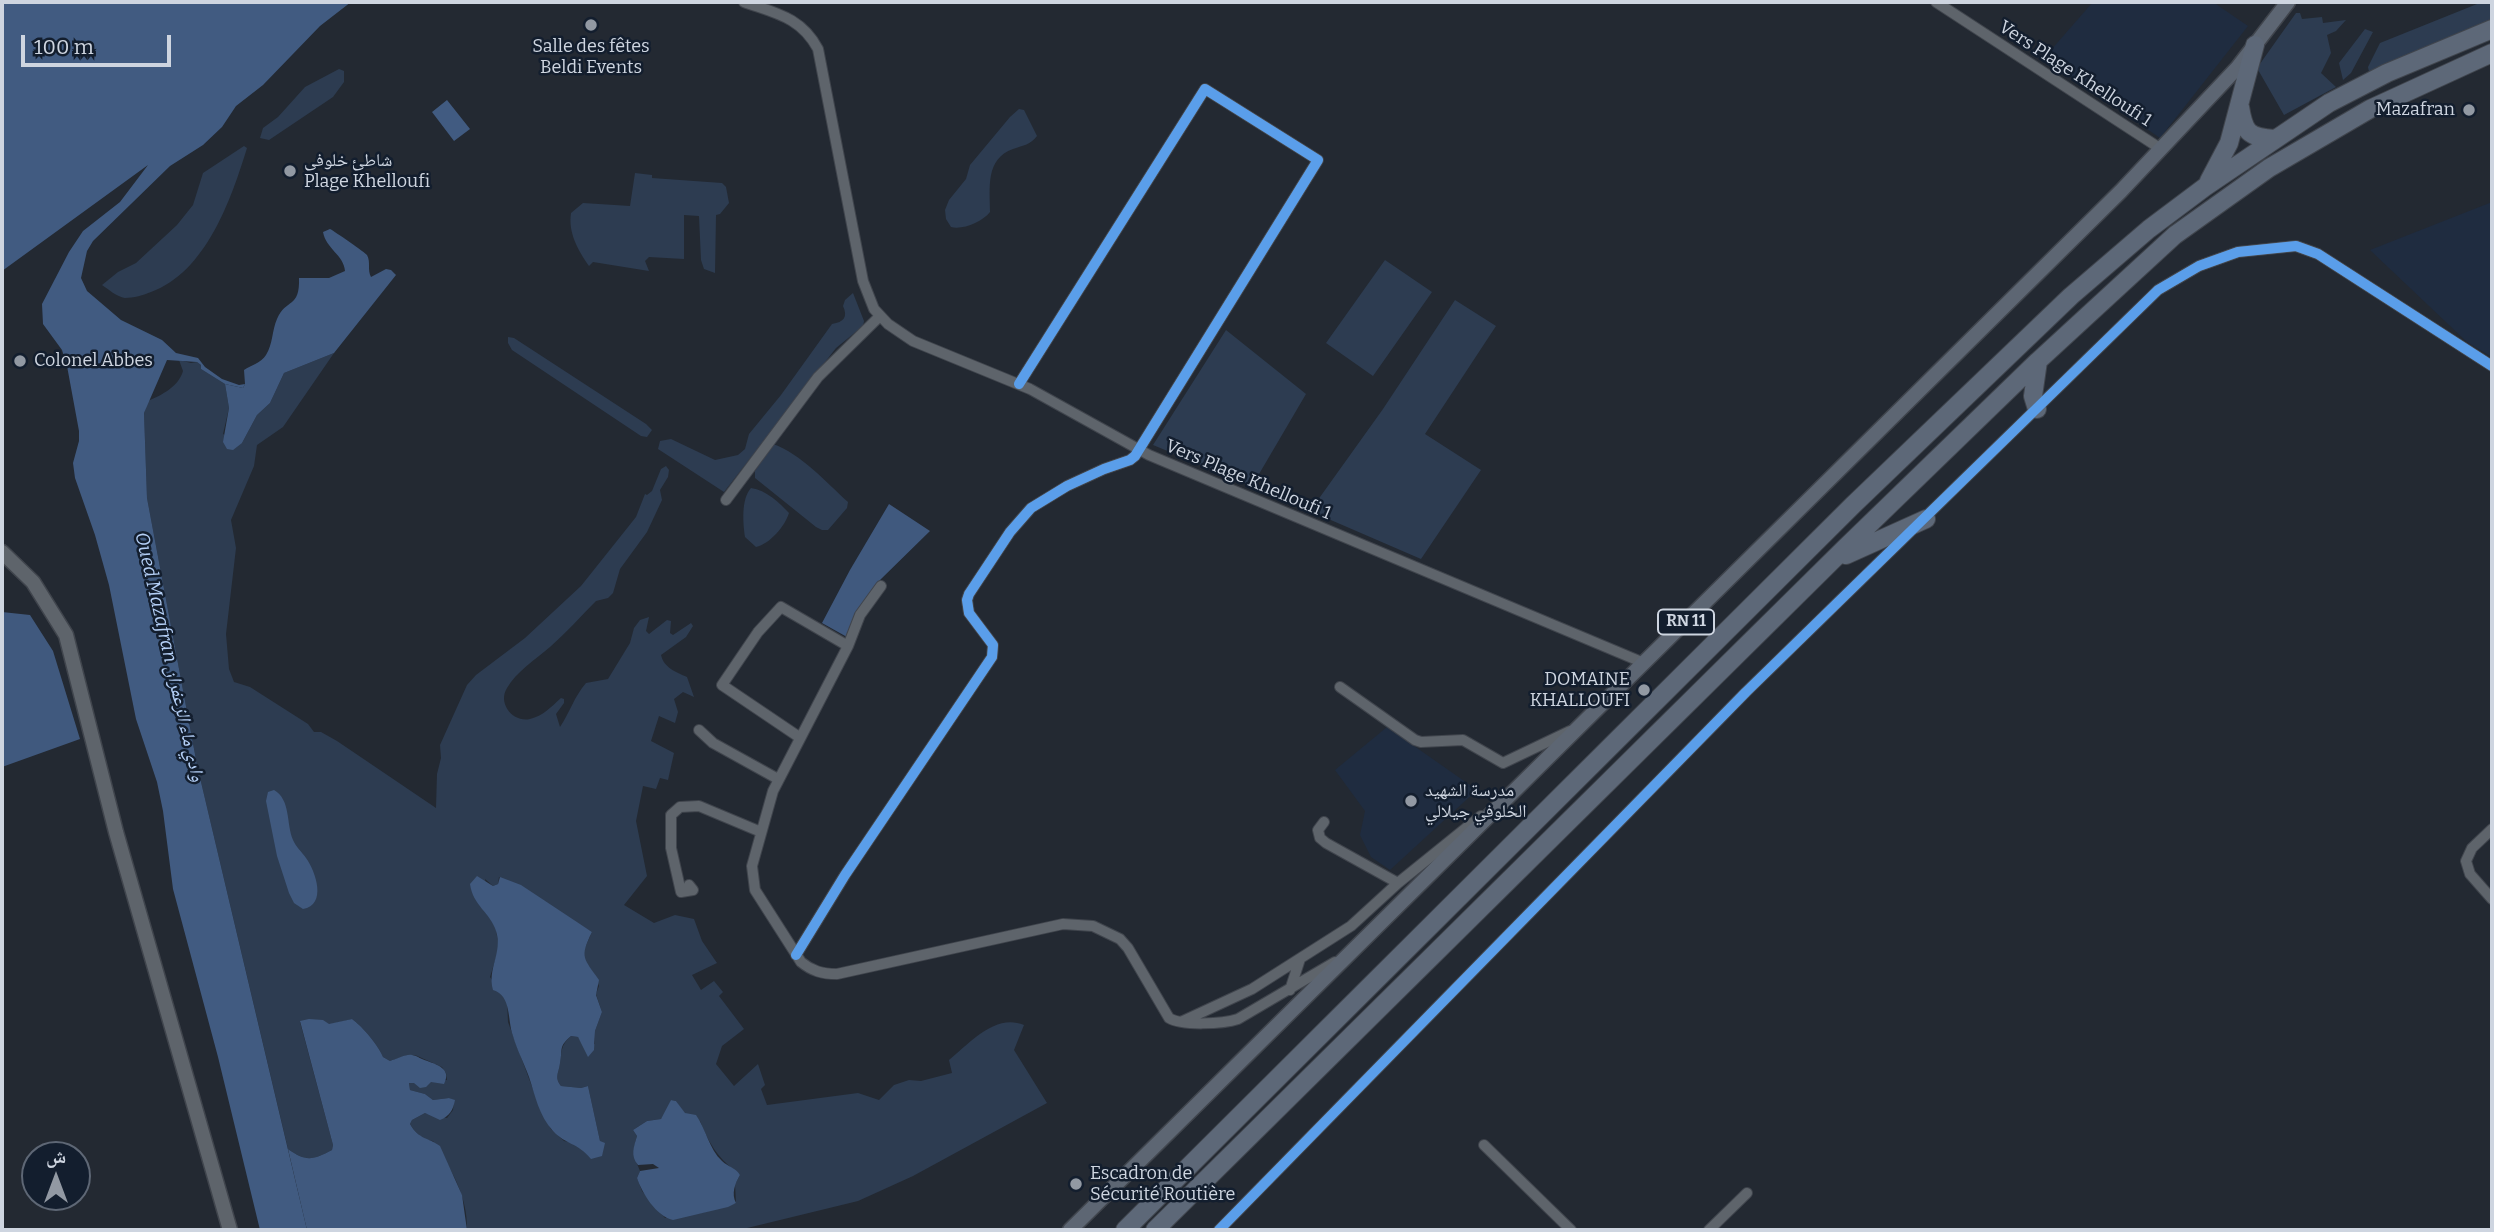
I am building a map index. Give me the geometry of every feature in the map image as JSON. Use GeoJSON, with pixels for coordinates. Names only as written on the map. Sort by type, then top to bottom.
{"type":"FeatureCollection","features":[{"type":"Feature","properties":{"kind":"highway"},"geometry":{"type":"LineString","coordinates":[[1125,1230],[1853,505],[2071,296],[2149,229],[2329,103],[2387,73],[2492,29]]}},
{"type":"Feature","properties":{"kind":"highway"},"geometry":{"type":"LineString","coordinates":[[2206,187],[2226,152],[2255,45]]}},
{"type":"Feature","properties":{"kind":"highway"},"geometry":{"type":"LineString","coordinates":[[1155,1230],[1830,563],[2038,361],[2175,234],[2269,168],[2370,109],[2492,53]]}},
{"type":"Feature","properties":{"kind":"highway"},"geometry":{"type":"LineString","coordinates":[[2240,107],[2244,125],[2251,134],[2274,139]]}},
{"type":"Feature","properties":{"kind":"highway"},"geometry":{"type":"LineString","coordinates":[[2037,409],[2033,396],[2038,361]]}},
{"type":"Feature","properties":{"kind":"highway"},"geometry":{"type":"LineString","coordinates":[[1830,563],[1926,519]]}},
{"type":"Feature","properties":{"kind":"main road","name":"RN 11"},"geometry":{"type":"LineString","coordinates":[[1070,1230],[2161,149],[2221,86],[2288,2]]}},
{"type":"Feature","properties":{"kind":"street"},"geometry":{"type":"LineString","coordinates":[[726,500],[818,377],[879,317],[867,293],[860,268],[818,49],[807,31],[798,23],[744,2]]}},
{"type":"Feature","properties":{"kind":"street","name":"Vers Plage Khelloufi 1"},"geometry":{"type":"LineString","coordinates":[[1936,2],[2161,149]]}},
{"type":"Feature","properties":{"kind":"street"},"geometry":{"type":"LineString","coordinates":[[796,955],[845,875],[992,657],[993,645],[969,613],[969,594],[1010,532],[1031,508],[1080,479],[1130,460],[1318,160],[1205,89],[1019,384]]}},
{"type":"Feature","properties":{"kind":"street"},"geometry":{"type":"LineString","coordinates":[[1219,1230],[1746,692],[2158,290],[2199,266],[2238,252],[2296,246],[2318,254],[2492,366]]}},
{"type":"Feature","properties":{"kind":"street","name":"Vers Plage Khelloufi 1"},"geometry":{"type":"LineString","coordinates":[[879,317],[913,341],[1019,384],[1138,450],[1644,663]]}},
{"type":"Feature","properties":{"kind":"street"},"geometry":{"type":"LineString","coordinates":[[2,552],[33,582],[66,635],[116,832],[230,1230]]}},
{"type":"Feature","properties":{"kind":"street"},"geometry":{"type":"LineString","coordinates":[[881,586],[860,615],[848,646],[778,779],[752,866],[755,890],[801,962],[816,971],[837,974],[1045,926],[1083,924],[1119,939],[1128,948],[1169,1018],[1180,1023],[1233,1020],[1290,990],[1356,949]]}},
{"type":"Feature","properties":{"kind":"street"},"geometry":{"type":"LineString","coordinates":[[799,737],[722,685],[758,632],[781,607],[848,646]]}},
{"type":"Feature","properties":{"kind":"street"},"geometry":{"type":"LineString","coordinates":[[1340,687],[1415,740],[1463,740],[1503,763],[1580,726]]}},
{"type":"Feature","properties":{"kind":"street"},"geometry":{"type":"LineString","coordinates":[[699,730],[713,743],[778,779]]}},
{"type":"Feature","properties":{"kind":"street"},"geometry":{"type":"LineString","coordinates":[[1180,1023],[1252,989],[1351,926],[1398,883],[1522,783]]}},
{"type":"Feature","properties":{"kind":"street"},"geometry":{"type":"LineString","coordinates":[[688,886],[693,890],[681,892],[671,848],[671,815],[680,807],[699,806],[761,832]]}},
{"type":"Feature","properties":{"kind":"street"},"geometry":{"type":"LineString","coordinates":[[1324,822],[1318,830],[1320,838],[1326,843],[1398,883]]}},
{"type":"Feature","properties":{"kind":"street"},"geometry":{"type":"LineString","coordinates":[[2492,829],[2469,851],[2466,861],[2470,874],[2492,899]]}},
{"type":"Feature","properties":{"kind":"street"},"geometry":{"type":"LineString","coordinates":[[1290,990],[1300,959]]}},
{"type":"Feature","properties":{"kind":"street"},"geometry":{"type":"LineString","coordinates":[[1484,1145],[1571,1230]]}},
{"type":"Feature","properties":{"kind":"street"},"geometry":{"type":"LineString","coordinates":[[1709,1230],[1747,1193]]}},
{"type":"Feature","properties":{"kind":"shaded area"},"geometry":{"type":"Polygon","coordinates":[[[2093,2],[2213,2],[2248,26],[2160,138],[2044,58],[2093,2]]]}},
{"type":"Feature","properties":{"kind":"shaded area"},"geometry":{"type":"Polygon","coordinates":[[[2482,2],[2492,2],[2492,19],[2369,72],[2368,67],[2380,43],[2482,2]]]}},
{"type":"Feature","properties":{"kind":"shaded area"},"geometry":{"type":"Polygon","coordinates":[[[2296,13],[2300,13],[2302,19],[2322,17],[2323,23],[2346,20],[2336,31],[2327,35],[2331,53],[2321,73],[2336,87],[2284,115],[2257,68],[2296,13]]]}},
{"type":"Feature","properties":{"kind":"shaded area"},"geometry":{"type":"Polygon","coordinates":[[[2365,29],[2373,32],[2351,73],[2343,80],[2339,63],[2365,29]]]}},
{"type":"Feature","properties":{"kind":"shaded area"},"geometry":{"type":"Polygon","coordinates":[[[339,69],[344,71],[344,82],[333,97],[269,140],[260,138],[263,128],[278,117],[305,87],[339,69]]]}},
{"type":"Feature","properties":{"kind":"shaded area"},"geometry":{"type":"Polygon","coordinates":[[[1019,109],[1024,110],[1037,136],[1029,143],[1004,154],[993,167],[990,212],[972,224],[951,227],[945,210],[949,200],[966,179],[970,165],[1019,109]]]}},
{"type":"Feature","properties":{"kind":"shaded area"},"geometry":{"type":"Polygon","coordinates":[[[244,146],[247,148],[224,211],[214,232],[187,268],[170,282],[135,297],[116,295],[102,285],[118,272],[136,263],[177,225],[193,205],[203,173],[244,146]]]}},
{"type":"Feature","properties":{"kind":"shaded area"},"geometry":{"type":"Polygon","coordinates":[[[635,173],[652,175],[652,178],[722,183],[726,187],[729,203],[716,215],[715,273],[704,269],[701,260],[699,216],[684,215],[684,259],[649,257],[645,261],[649,271],[593,262],[589,266],[572,234],[571,213],[583,203],[630,206],[635,173]]]}},
{"type":"Feature","properties":{"kind":"shaded area"},"geometry":{"type":"Polygon","coordinates":[[[2492,202],[2492,357],[2467,342],[2370,250],[2492,202]]]}},
{"type":"Feature","properties":{"kind":"shaded area"},"geometry":{"type":"Polygon","coordinates":[[[330,229],[367,255],[371,277],[386,269],[396,275],[334,353],[284,373],[270,403],[257,415],[242,443],[233,450],[227,449],[223,442],[229,408],[225,384],[243,388],[244,370],[264,358],[277,319],[297,295],[299,278],[329,278],[345,271],[342,261],[325,238],[323,232],[330,229]]]}},
{"type":"Feature","properties":{"kind":"shaded area"},"geometry":{"type":"Polygon","coordinates":[[[1385,260],[1432,292],[1373,376],[1326,343],[1385,260]]]}},
{"type":"Feature","properties":{"kind":"shaded area"},"geometry":{"type":"Polygon","coordinates":[[[853,293],[864,321],[863,326],[836,348],[724,492],[658,449],[660,441],[671,439],[715,460],[738,455],[745,449],[749,434],[832,324],[844,318],[845,300],[853,293]]]}},
{"type":"Feature","properties":{"kind":"shaded area"},"geometry":{"type":"Polygon","coordinates":[[[1455,300],[1496,326],[1425,434],[1481,470],[1421,559],[1310,511],[1383,409],[1455,300]]]}},
{"type":"Feature","properties":{"kind":"shaded area"},"geometry":{"type":"Polygon","coordinates":[[[1226,330],[1306,394],[1252,486],[1153,445],[1226,330]]]}},
{"type":"Feature","properties":{"kind":"shaded area"},"geometry":{"type":"Polygon","coordinates":[[[508,337],[514,338],[652,430],[647,437],[641,436],[512,350],[508,337]]]}},
{"type":"Feature","properties":{"kind":"shaded area"},"geometry":{"type":"Polygon","coordinates":[[[334,353],[283,427],[257,445],[254,466],[231,520],[236,548],[226,634],[229,669],[234,682],[250,687],[308,724],[314,732],[321,732],[337,741],[436,808],[440,745],[467,685],[476,675],[525,638],[581,586],[636,517],[645,494],[652,491],[661,469],[666,466],[669,470],[660,490],[662,500],[647,532],[620,569],[613,593],[608,598],[596,601],[556,642],[521,671],[507,688],[504,700],[513,715],[530,719],[547,711],[561,698],[564,699],[556,714],[560,727],[586,683],[608,679],[630,643],[634,628],[640,620],[649,617],[646,631],[649,634],[667,620],[671,621],[670,633],[673,635],[691,623],[693,626],[686,637],[661,655],[668,666],[687,677],[694,697],[683,692],[674,699],[678,712],[675,723],[659,716],[651,741],[674,753],[668,780],[660,778],[656,789],[643,786],[636,821],[647,876],[624,905],[654,923],[675,915],[694,919],[702,941],[717,963],[692,975],[701,990],[714,981],[723,992],[719,996],[744,1029],[722,1046],[716,1064],[734,1086],[758,1064],[765,1085],[761,1089],[767,1105],[858,1093],[879,1100],[894,1085],[952,1073],[949,1060],[974,1038],[993,1026],[1013,1022],[1024,1025],[1014,1050],[1047,1103],[913,1176],[858,1201],[739,1230],[467,1230],[465,1206],[452,1172],[433,1141],[420,1136],[410,1124],[425,1113],[447,1118],[453,1110],[454,1100],[433,1100],[425,1094],[410,1090],[409,1083],[447,1080],[442,1067],[415,1055],[390,1061],[383,1057],[370,1036],[352,1019],[329,1025],[300,1022],[333,1145],[332,1150],[310,1158],[288,1149],[197,765],[147,498],[144,413],[148,401],[164,393],[178,381],[183,371],[179,360],[197,362],[201,369],[225,384],[229,408],[223,434],[242,443],[257,415],[270,403],[284,373],[334,353]],[[499,877],[498,884],[493,886],[485,879],[499,948],[490,977],[507,1001],[508,1022],[541,1111],[551,1129],[564,1141],[583,1149],[591,1158],[600,1141],[588,1086],[561,1086],[557,1077],[562,1048],[571,1036],[578,1037],[584,1046],[595,1044],[595,1031],[602,1012],[596,994],[599,986],[583,958],[592,932],[499,877]],[[671,1100],[661,1119],[647,1121],[633,1130],[637,1136],[634,1154],[640,1171],[637,1178],[642,1191],[665,1218],[701,1213],[736,1203],[735,1184],[740,1175],[716,1151],[700,1121],[684,1113],[676,1101],[671,1100]]]}},
{"type":"Feature","properties":{"kind":"shaded area"},"geometry":{"type":"Polygon","coordinates":[[[773,444],[803,461],[848,502],[847,508],[828,530],[816,527],[755,478],[755,471],[773,444]]]}},
{"type":"Feature","properties":{"kind":"shaded area"},"geometry":{"type":"Polygon","coordinates":[[[751,488],[767,494],[789,513],[776,534],[756,547],[745,537],[744,505],[751,488]]]}},
{"type":"Feature","properties":{"kind":"shaded area"},"geometry":{"type":"Polygon","coordinates":[[[889,504],[930,531],[880,580],[847,637],[822,623],[889,504]]]}},
{"type":"Feature","properties":{"kind":"shaded area"},"geometry":{"type":"Polygon","coordinates":[[[2,612],[30,615],[53,651],[80,739],[2,767],[2,612]]]}},
{"type":"Feature","properties":{"kind":"shaded area","name":"مدرسة الشهيد الخلوفي جيلالي"},"geometry":{"type":"Polygon","coordinates":[[[1387,727],[1477,790],[1390,870],[1371,857],[1360,835],[1365,811],[1335,770],[1387,727]]]}},
{"type":"Feature","properties":{"kind":"shaded area"},"geometry":{"type":"Polygon","coordinates":[[[274,790],[286,806],[293,840],[310,864],[316,879],[315,901],[303,909],[294,903],[289,893],[277,856],[266,801],[268,792],[274,790]]]}},
{"type":"Feature","properties":{"kind":"shaded area"},"geometry":{"type":"Polygon","coordinates":[[[477,876],[493,886],[498,884],[500,877],[521,885],[592,932],[585,958],[599,980],[596,995],[602,1012],[595,1031],[594,1050],[588,1057],[578,1037],[571,1036],[563,1046],[557,1077],[561,1086],[588,1086],[600,1141],[605,1143],[602,1156],[591,1159],[581,1149],[562,1139],[548,1125],[541,1112],[511,1029],[506,1003],[499,993],[493,990],[492,975],[498,939],[493,924],[472,892],[470,884],[477,876]]]}},
{"type":"Feature","properties":{"kind":"shaded area"},"geometry":{"type":"Polygon","coordinates":[[[352,1019],[370,1036],[383,1057],[390,1061],[412,1055],[444,1070],[444,1084],[431,1082],[420,1088],[409,1083],[410,1090],[425,1094],[433,1100],[455,1100],[450,1112],[440,1120],[425,1113],[410,1124],[420,1136],[440,1146],[462,1195],[467,1230],[307,1230],[288,1149],[310,1158],[332,1150],[333,1145],[300,1021],[323,1020],[329,1024],[352,1019]]]}},
{"type":"Feature","properties":{"kind":"shaded area"},"geometry":{"type":"Polygon","coordinates":[[[671,1100],[676,1101],[685,1113],[696,1115],[718,1156],[740,1175],[734,1189],[736,1203],[673,1220],[655,1209],[646,1197],[637,1178],[640,1171],[659,1168],[653,1164],[638,1165],[633,1151],[637,1136],[633,1130],[647,1121],[661,1119],[671,1100]]]}},
{"type":"Feature","properties":{"kind":"water","name":"Oued Mazafran وادي ماء الزعفران"},"geometry":{"type":"Polygon","coordinates":[[[2,2],[351,2],[320,26],[263,85],[236,106],[222,127],[203,145],[170,166],[93,241],[87,251],[81,278],[87,291],[121,320],[162,340],[176,353],[198,358],[205,367],[222,379],[239,385],[245,384],[243,388],[225,384],[201,369],[197,362],[167,360],[144,413],[147,498],[197,765],[307,1230],[260,1230],[173,889],[157,782],[136,719],[109,585],[75,478],[73,463],[79,431],[67,366],[62,350],[43,324],[42,304],[69,252],[83,231],[120,202],[148,165],[2,271],[2,2]]]}},
{"type":"Feature","properties":{"kind":"water"},"geometry":{"type":"Polygon","coordinates":[[[447,100],[470,129],[454,141],[432,112],[447,100]]]}},
{"type":"Feature","properties":{"kind":"cycle path"},"geometry":{"type":"LineString","coordinates":[[796,955],[845,875],[992,657],[993,645],[969,613],[969,594],[1010,532],[1031,508],[1067,486],[1135,456],[1318,160],[1205,89],[1019,384]]}},
{"type":"Feature","properties":{"kind":"cycle path"},"geometry":{"type":"LineString","coordinates":[[1219,1230],[1746,692],[2158,290],[2199,266],[2238,252],[2296,246],[2318,254],[2492,366]]}},
{"type":"Feature","properties":{"kind":"place","name":"Salle des fêtes Beldi Events"},"geometry":{"type":"Point","coordinates":[591,25]}},
{"type":"Feature","properties":{"kind":"place","name":"Mazafran"},"geometry":{"type":"Point","coordinates":[2469,110]}},
{"type":"Feature","properties":{"kind":"place","name":"شاطئ خلوفي Plage Khelloufi"},"geometry":{"type":"Point","coordinates":[290,171]}},
{"type":"Feature","properties":{"kind":"place","name":"Colonel Abbes"},"geometry":{"type":"Point","coordinates":[20,361]}},
{"type":"Feature","properties":{"kind":"place","name":"DOMAINE KHALLOUFI"},"geometry":{"type":"Point","coordinates":[1644,690]}},
{"type":"Feature","properties":{"kind":"place","name":"مدرسة الشهيد الخلوفي جيلالي"},"geometry":{"type":"Point","coordinates":[1411,801]}},
{"type":"Feature","properties":{"kind":"place","name":"Escadron de Sécurité Routière"},"geometry":{"type":"Point","coordinates":[1076,1184]}}]}
